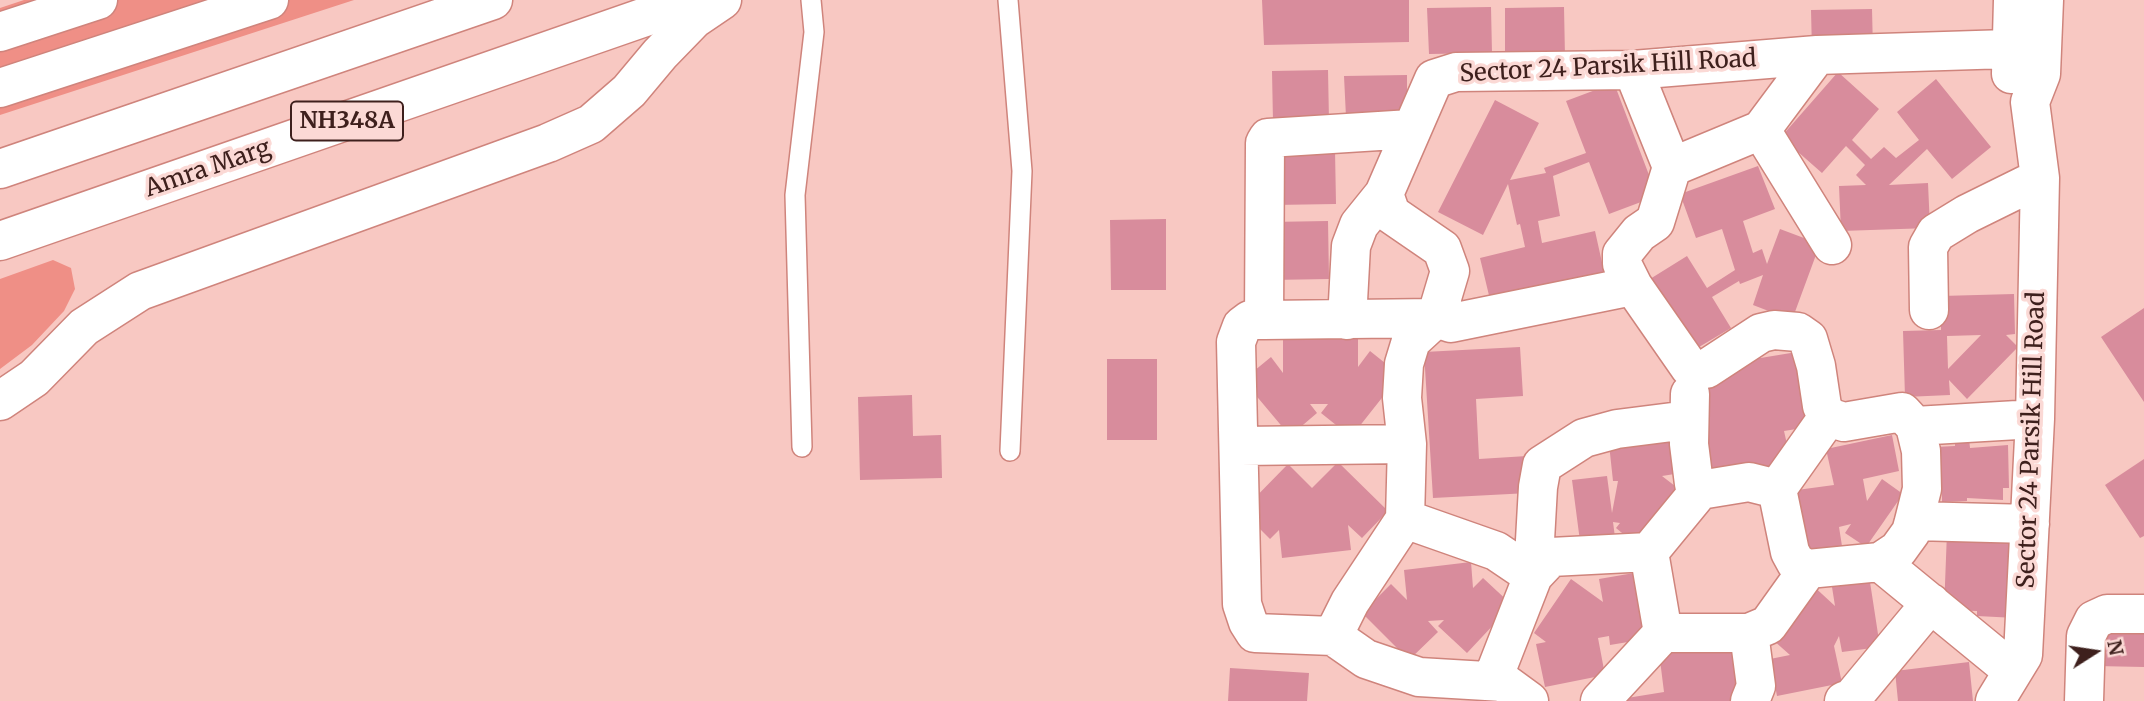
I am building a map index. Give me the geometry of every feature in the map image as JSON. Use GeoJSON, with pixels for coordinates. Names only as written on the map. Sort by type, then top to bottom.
{"type":"FeatureCollection","features":[{"type":"Feature","properties":{"kind":"main road"},"geometry":{"type":"LineString","coordinates":[[0,32],[98,0]]}},
{"type":"Feature","properties":{"kind":"main road"},"geometry":{"type":"LineString","coordinates":[[0,88],[269,0]]}},
{"type":"Feature","properties":{"kind":"main road","name":"NH348A"},"geometry":{"type":"LineString","coordinates":[[0,169],[493,0]]}},
{"type":"Feature","properties":{"kind":"main road","name":"Amra Marg"},"geometry":{"type":"LineString","coordinates":[[0,242],[694,0]]}},
{"type":"Feature","properties":{"kind":"main road"},"geometry":{"type":"LineString","coordinates":[[0,401],[34,378],[83,327],[140,290],[548,143],[591,124],[629,91],[694,19],[722,0]]}},
{"type":"Feature","properties":{"kind":"main road"},"geometry":{"type":"LineString","coordinates":[[2013,0],[2025,48]]}},
{"type":"Feature","properties":{"kind":"main road"},"geometry":{"type":"LineString","coordinates":[[2025,48],[2044,0]]}},
{"type":"Feature","properties":{"kind":"main road","name":"Sector 24 Parsik Hill Road"},"geometry":{"type":"LineString","coordinates":[[1347,320],[1352,246],[1359,225],[1384,194],[1434,79],[1456,72],[1633,69],[1817,55],[2025,48],[2011,77],[2030,102],[2040,178],[2035,419],[2023,655],[2004,686]]}},
{"type":"Feature","properties":{"kind":"main road"},"geometry":{"type":"LineString","coordinates":[[1672,167],[1761,130],[1817,55]]}},
{"type":"Feature","properties":{"kind":"main road"},"geometry":{"type":"LineString","coordinates":[[1633,69],[1672,167],[1655,222],[1639,233],[1622,254],[1622,264],[1633,286],[1690,368],[1688,420],[1694,484],[1700,490]]}},
{"type":"Feature","properties":{"kind":"main road"},"geometry":{"type":"LineString","coordinates":[[1264,320],[1265,143],[1268,138],[1411,129]]}},
{"type":"Feature","properties":{"kind":"main road"},"geometry":{"type":"LineString","coordinates":[[1761,130],[1832,244]]}},
{"type":"Feature","properties":{"kind":"main road"},"geometry":{"type":"LineString","coordinates":[[1929,310],[1928,247],[1936,233],[1967,214],[2040,178]]}},
{"type":"Feature","properties":{"kind":"main road"},"geometry":{"type":"LineString","coordinates":[[1333,636],[1350,602],[1405,519],[1407,444],[1402,398],[1404,363],[1412,341],[1436,318],[1450,271],[1442,249],[1391,214],[1384,194]]}},
{"type":"Feature","properties":{"kind":"main road"},"geometry":{"type":"LineString","coordinates":[[1529,701],[1503,681],[1419,677],[1366,660],[1333,636],[1255,633],[1242,604],[1237,342],[1242,326],[1250,320],[1436,318],[1451,323],[1633,286]]}},
{"type":"Feature","properties":{"kind":"main road"},"geometry":{"type":"LineString","coordinates":[[1690,368],[1706,369],[1761,333],[1774,330],[1798,332],[1808,339],[1816,366],[1822,406],[1828,417],[1844,422],[1902,412],[1915,426],[1921,451],[1922,489],[1911,531],[1898,550],[1880,562],[1808,569],[1796,563],[1790,552],[1777,489],[1828,417]]}},
{"type":"Feature","properties":{"kind":"main road"},"geometry":{"type":"LineString","coordinates":[[1915,426],[2035,419]]}},
{"type":"Feature","properties":{"kind":"main road"},"geometry":{"type":"LineString","coordinates":[[1492,681],[1533,576],[1538,487],[1542,465],[1584,438],[1617,429],[1688,420]]}},
{"type":"Feature","properties":{"kind":"main road"},"geometry":{"type":"LineString","coordinates":[[1241,446],[1407,444]]}},
{"type":"Feature","properties":{"kind":"main road"},"geometry":{"type":"LineString","coordinates":[[1533,576],[1551,557],[1648,552],[1700,490],[1749,482],[1777,489]]}},
{"type":"Feature","properties":{"kind":"main road"},"geometry":{"type":"LineString","coordinates":[[1405,519],[1496,551],[1533,576]]}},
{"type":"Feature","properties":{"kind":"main road"},"geometry":{"type":"LineString","coordinates":[[1914,521],[2030,524]]}},
{"type":"Feature","properties":{"kind":"main road"},"geometry":{"type":"LineString","coordinates":[[1648,552],[1663,633]]}},
{"type":"Feature","properties":{"kind":"main road"},"geometry":{"type":"LineString","coordinates":[[1880,562],[1931,603],[2004,686]]}},
{"type":"Feature","properties":{"kind":"main road"},"geometry":{"type":"LineString","coordinates":[[1600,701],[1663,633],[1749,633],[1768,625],[1808,569]]}},
{"type":"Feature","properties":{"kind":"main road"},"geometry":{"type":"LineString","coordinates":[[1849,700],[1931,603]]}},
{"type":"Feature","properties":{"kind":"main road"},"geometry":{"type":"LineString","coordinates":[[2084,701],[2086,636],[2094,620],[2107,614],[2144,614]]}},
{"type":"Feature","properties":{"kind":"main road"},"geometry":{"type":"LineString","coordinates":[[1749,633],[1756,686],[1750,701]]}},
{"type":"Feature","properties":{"kind":"lane"},"geometry":{"type":"LineString","coordinates":[[802,447],[794,195],[814,32],[811,0]]}},
{"type":"Feature","properties":{"kind":"lane"},"geometry":{"type":"LineString","coordinates":[[1008,0],[1022,171],[1010,451]]}},
{"type":"Feature","properties":{"kind":"shaded area"},"geometry":{"type":"Polygon","coordinates":[[[24,0],[354,0],[0,115],[0,8],[24,0]]]}},
{"type":"Feature","properties":{"kind":"shaded area"},"geometry":{"type":"Polygon","coordinates":[[[53,260],[71,268],[75,289],[64,311],[32,345],[0,369],[0,279],[53,260]]]}},
{"type":"Feature","properties":{"kind":"building"},"geometry":{"type":"Polygon","coordinates":[[[1262,0],[1409,0],[1409,42],[1264,45],[1262,0]]]}},
{"type":"Feature","properties":{"kind":"building"},"geometry":{"type":"Polygon","coordinates":[[[1491,7],[1492,53],[1429,54],[1427,8],[1491,7]]]}},
{"type":"Feature","properties":{"kind":"building"},"geometry":{"type":"Polygon","coordinates":[[[1564,7],[1565,57],[1505,59],[1505,8],[1564,7]]]}},
{"type":"Feature","properties":{"kind":"building"},"geometry":{"type":"Polygon","coordinates":[[[1872,9],[1873,50],[1812,51],[1811,10],[1872,9]]]}},
{"type":"Feature","properties":{"kind":"building"},"geometry":{"type":"Polygon","coordinates":[[[1328,70],[1329,121],[1273,122],[1272,71],[1328,70]]]}},
{"type":"Feature","properties":{"kind":"building"},"geometry":{"type":"Polygon","coordinates":[[[1838,72],[1879,109],[1852,140],[1871,159],[1884,147],[1896,158],[1919,140],[1897,112],[1936,79],[1991,147],[1952,179],[1927,149],[1889,185],[1928,183],[1930,228],[1841,231],[1839,186],[1866,185],[1856,175],[1865,165],[1846,146],[1822,173],[1781,137],[1838,72]]]}},
{"type":"Feature","properties":{"kind":"building"},"geometry":{"type":"Polygon","coordinates":[[[1407,75],[1407,116],[1346,117],[1344,76],[1407,75]]]}},
{"type":"Feature","properties":{"kind":"building"},"geometry":{"type":"Polygon","coordinates":[[[1614,83],[1657,196],[1609,214],[1589,162],[1553,176],[1560,216],[1538,221],[1542,243],[1595,231],[1607,285],[1493,312],[1480,258],[1525,247],[1508,184],[1483,235],[1438,212],[1495,100],[1539,123],[1510,180],[1546,173],[1544,168],[1586,153],[1566,101],[1614,83]]]}},
{"type":"Feature","properties":{"kind":"building"},"geometry":{"type":"Polygon","coordinates":[[[1335,150],[1336,204],[1274,205],[1273,151],[1335,150]]]}},
{"type":"Feature","properties":{"kind":"building"},"geometry":{"type":"Polygon","coordinates":[[[1758,166],[1775,209],[1743,221],[1753,253],[1762,249],[1767,264],[1780,229],[1820,244],[1792,320],[1753,305],[1763,275],[1740,284],[1739,281],[1712,297],[1731,328],[1694,350],[1650,279],[1687,256],[1707,288],[1735,270],[1722,229],[1696,238],[1680,194],[1758,166]]]}},
{"type":"Feature","properties":{"kind":"building"},"geometry":{"type":"Polygon","coordinates":[[[1166,219],[1166,290],[1111,290],[1110,220],[1166,219]]]}},
{"type":"Feature","properties":{"kind":"building"},"geometry":{"type":"Polygon","coordinates":[[[1328,221],[1329,279],[1271,280],[1270,222],[1328,221]]]}},
{"type":"Feature","properties":{"kind":"building"},"geometry":{"type":"Polygon","coordinates":[[[2014,294],[2015,334],[2006,335],[2018,347],[1967,399],[1949,380],[1950,395],[1905,397],[1903,331],[1941,330],[1941,296],[2014,294]],[[1981,335],[1947,336],[1948,369],[1981,335]]]}},
{"type":"Feature","properties":{"kind":"building"},"geometry":{"type":"Polygon","coordinates":[[[2144,308],[2144,402],[2101,337],[2144,308]]]}},
{"type":"Feature","properties":{"kind":"building"},"geometry":{"type":"Polygon","coordinates":[[[1358,335],[1358,367],[1370,351],[1400,375],[1351,437],[1321,413],[1328,404],[1310,404],[1317,413],[1290,436],[1243,380],[1271,357],[1283,373],[1283,336],[1358,335]]]}},
{"type":"Feature","properties":{"kind":"building"},"geometry":{"type":"Polygon","coordinates":[[[1520,347],[1523,396],[1476,399],[1479,459],[1527,456],[1529,493],[1433,498],[1424,352],[1520,347]]]}},
{"type":"Feature","properties":{"kind":"building"},"geometry":{"type":"Polygon","coordinates":[[[1803,351],[1815,426],[1784,431],[1791,462],[1710,478],[1694,403],[1730,363],[1803,351]]]}},
{"type":"Feature","properties":{"kind":"building"},"geometry":{"type":"Polygon","coordinates":[[[1107,359],[1157,359],[1157,440],[1107,440],[1107,359]]]}},
{"type":"Feature","properties":{"kind":"building"},"geometry":{"type":"Polygon","coordinates":[[[912,395],[913,436],[941,435],[942,478],[860,480],[858,397],[912,395]]]}},
{"type":"Feature","properties":{"kind":"building"},"geometry":{"type":"Polygon","coordinates":[[[1676,435],[1681,473],[1662,476],[1684,493],[1639,547],[1616,528],[1620,523],[1613,522],[1616,545],[1581,549],[1572,480],[1607,476],[1612,513],[1618,481],[1613,481],[1609,444],[1676,435]]]}},
{"type":"Feature","properties":{"kind":"building"},"geometry":{"type":"Polygon","coordinates":[[[1892,435],[1899,471],[1863,479],[1867,501],[1882,479],[1903,494],[1866,547],[1845,533],[1851,524],[1839,527],[1842,546],[1808,552],[1797,490],[1834,485],[1826,449],[1892,435]]]}},
{"type":"Feature","properties":{"kind":"building"},"geometry":{"type":"Polygon","coordinates":[[[1955,438],[1969,438],[1970,448],[2008,445],[2009,488],[2003,488],[2003,500],[1967,498],[1967,501],[1942,502],[1942,487],[1936,487],[1935,447],[1955,446],[1955,438]]]}},
{"type":"Feature","properties":{"kind":"building"},"geometry":{"type":"Polygon","coordinates":[[[2144,459],[2144,536],[2140,538],[2105,485],[2144,459]]]}},
{"type":"Feature","properties":{"kind":"building"},"geometry":{"type":"Polygon","coordinates":[[[1338,462],[1388,511],[1362,538],[1348,525],[1351,550],[1282,558],[1279,530],[1270,539],[1242,511],[1288,464],[1312,488],[1338,462]]]}},
{"type":"Feature","properties":{"kind":"building"},"geometry":{"type":"Polygon","coordinates":[[[2019,531],[2016,618],[1977,616],[1977,611],[1944,610],[1947,532],[2019,531]]]}},
{"type":"Feature","properties":{"kind":"building"},"geometry":{"type":"Polygon","coordinates":[[[1471,562],[1473,588],[1483,578],[1512,605],[1467,653],[1438,626],[1444,620],[1428,621],[1438,632],[1409,660],[1362,613],[1391,584],[1407,600],[1404,570],[1471,562]]]}},
{"type":"Feature","properties":{"kind":"building"},"geometry":{"type":"Polygon","coordinates":[[[1634,573],[1646,639],[1610,645],[1609,636],[1598,638],[1605,675],[1545,687],[1536,644],[1546,642],[1534,633],[1571,579],[1603,602],[1599,579],[1634,573]]]}},
{"type":"Feature","properties":{"kind":"building"},"geometry":{"type":"Polygon","coordinates":[[[1809,582],[1835,606],[1832,587],[1870,582],[1880,647],[1842,652],[1839,636],[1834,646],[1842,683],[1777,696],[1770,659],[1790,655],[1764,632],[1809,582]]]}},
{"type":"Feature","properties":{"kind":"building"},"geometry":{"type":"Polygon","coordinates":[[[2097,632],[2144,634],[2144,667],[2096,666],[2097,632]]]}},
{"type":"Feature","properties":{"kind":"building"},"geometry":{"type":"Polygon","coordinates":[[[1733,643],[1740,698],[1730,699],[1732,701],[1627,701],[1627,698],[1664,692],[1659,652],[1733,643]]]}},
{"type":"Feature","properties":{"kind":"building"},"geometry":{"type":"Polygon","coordinates":[[[1969,662],[1973,701],[1898,701],[1895,671],[1969,662]]]}},
{"type":"Feature","properties":{"kind":"building"},"geometry":{"type":"Polygon","coordinates":[[[1230,668],[1309,673],[1307,701],[1228,701],[1230,668]]]}}]}
